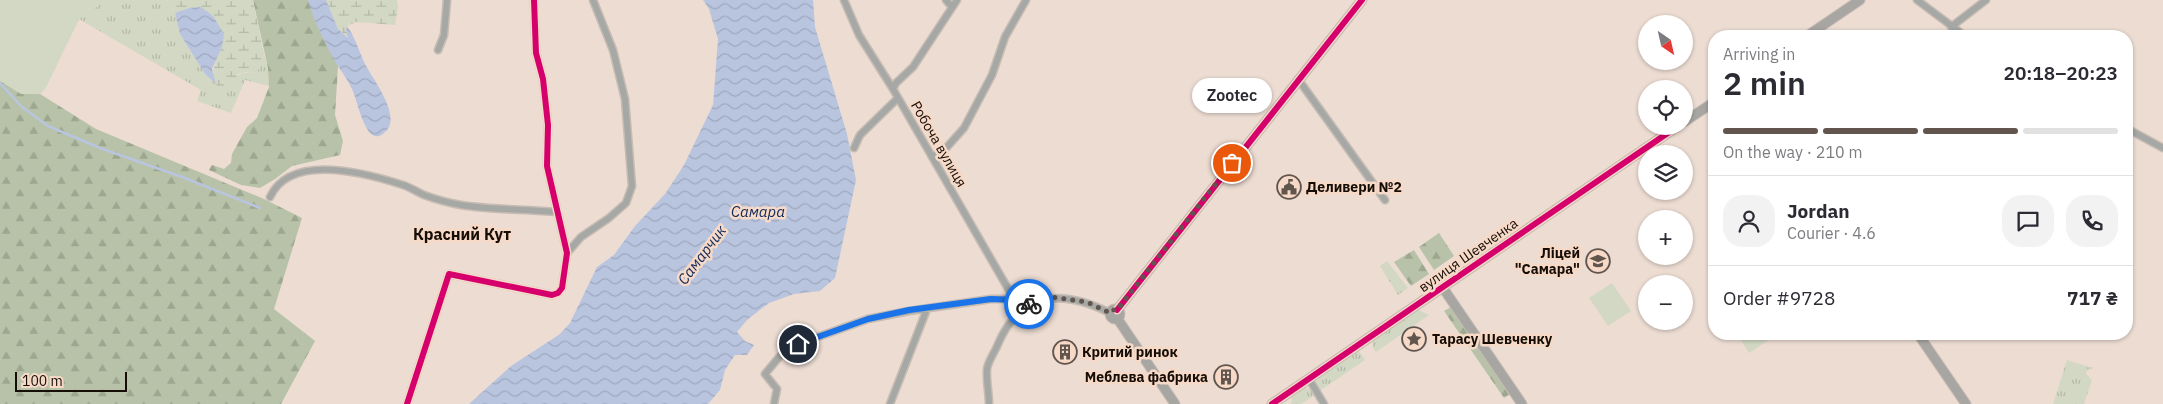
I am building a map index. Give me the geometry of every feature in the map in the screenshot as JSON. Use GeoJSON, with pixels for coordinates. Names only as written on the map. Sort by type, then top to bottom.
{"type":"FeatureCollection","features":[{"type":"Feature","properties":{"kind":"street"},"geometry":{"type":"LineString","coordinates":[[438,50],[444,35],[447,0]]}},
{"type":"Feature","properties":{"kind":"street"},"geometry":{"type":"LineString","coordinates":[[407,404],[449,274],[552,295],[558,293],[562,288],[566,252],[547,166],[548,124],[542,79],[536,53],[534,0]]}},
{"type":"Feature","properties":{"kind":"street"},"geometry":{"type":"LineString","coordinates":[[566,252],[581,236],[609,218],[626,203],[632,186],[624,98],[613,50],[593,0]]}},
{"type":"Feature","properties":{"kind":"street","name":"Робоча вулиця"},"geometry":{"type":"LineString","coordinates":[[844,0],[859,35],[893,89],[1014,300]]}},
{"type":"Feature","properties":{"kind":"street"},"geometry":{"type":"LineString","coordinates":[[946,0],[952,7]]}},
{"type":"Feature","properties":{"kind":"street"},"geometry":{"type":"LineString","coordinates":[[893,89],[896,82],[913,67],[957,0]]}},
{"type":"Feature","properties":{"kind":"street"},"geometry":{"type":"LineString","coordinates":[[932,157],[947,147],[964,128],[992,75],[1005,37],[1026,0]]}},
{"type":"Feature","properties":{"kind":"street"},"geometry":{"type":"LineString","coordinates":[[1115,314],[1362,0]]}},
{"type":"Feature","properties":{"kind":"street"},"geometry":{"type":"LineString","coordinates":[[1816,30],[1860,0]]}},
{"type":"Feature","properties":{"kind":"street"},"geometry":{"type":"LineString","coordinates":[[1917,0],[1956,30]]}},
{"type":"Feature","properties":{"kind":"street"},"geometry":{"type":"LineString","coordinates":[[1951,27],[1986,0]]}},
{"type":"Feature","properties":{"kind":"street"},"geometry":{"type":"LineString","coordinates":[[1298,79],[1385,200]]}},
{"type":"Feature","properties":{"kind":"street"},"geometry":{"type":"LineString","coordinates":[[854,148],[860,135],[898,98]]}},
{"type":"Feature","properties":{"kind":"street"},"geometry":{"type":"LineString","coordinates":[[1693,116],[1708,106]]}},
{"type":"Feature","properties":{"kind":"street"},"geometry":{"type":"LineString","coordinates":[[2133,132],[2163,148]]}},
{"type":"Feature","properties":{"kind":"street","name":"вулиця Шевченка"},"geometry":{"type":"LineString","coordinates":[[1272,404],[1665,135]]}},
{"type":"Feature","properties":{"kind":"street"},"geometry":{"type":"LineString","coordinates":[[270,196],[275,187],[291,174],[323,168],[350,172],[404,185],[424,195],[460,205],[556,212]]}},
{"type":"Feature","properties":{"kind":"street"},"geometry":{"type":"LineString","coordinates":[[1443,288],[1522,404]]}},
{"type":"Feature","properties":{"kind":"street"},"geometry":{"type":"LineString","coordinates":[[989,404],[987,368],[1004,330],[1028,304],[1051,297],[1087,302],[1115,314],[1175,404]]}},
{"type":"Feature","properties":{"kind":"street"},"geometry":{"type":"LineString","coordinates":[[774,404],[777,389],[765,374],[780,356],[798,344],[868,319],[991,299],[1014,300],[1028,304]]}},
{"type":"Feature","properties":{"kind":"street"},"geometry":{"type":"LineString","coordinates":[[890,404],[927,309]]}},
{"type":"Feature","properties":{"kind":"street"},"geometry":{"type":"LineString","coordinates":[[1922,340],[1966,404]]}},
{"type":"Feature","properties":{"kind":"street"},"geometry":{"type":"LineString","coordinates":[[1309,379],[1324,404]]}},
{"type":"Feature","properties":{"kind":"green space"},"geometry":{"type":"Polygon","coordinates":[[[0,0],[167,0],[175,13],[180,34],[205,74],[221,89],[240,74],[254,73],[260,68],[264,54],[268,68],[269,86],[245,80],[231,113],[197,101],[201,90],[79,19],[45,89],[0,0]]]}},
{"type":"Feature","properties":{"kind":"green space"},"geometry":{"type":"Polygon","coordinates":[[[0,0],[107,0],[79,19],[45,89],[40,94],[21,94],[0,81],[0,0]]]}},
{"type":"Feature","properties":{"kind":"green space"},"geometry":{"type":"Polygon","coordinates":[[[167,0],[253,0],[264,54],[260,68],[254,73],[238,74],[235,82],[228,89],[221,88],[216,84],[213,73],[222,47],[189,8],[175,13],[167,0]]]}},
{"type":"Feature","properties":{"kind":"green space"},"geometry":{"type":"Polygon","coordinates":[[[253,0],[308,0],[318,26],[338,66],[335,115],[343,141],[340,155],[292,166],[260,188],[241,185],[209,170],[212,165],[224,169],[231,163],[232,154],[247,127],[257,118],[269,87],[268,68],[253,0]]]}},
{"type":"Feature","properties":{"kind":"green space"},"geometry":{"type":"Polygon","coordinates":[[[326,0],[397,0],[398,7],[395,25],[356,22],[347,26],[349,38],[338,29],[326,0]]]}},
{"type":"Feature","properties":{"kind":"green space"},"geometry":{"type":"Polygon","coordinates":[[[0,30],[54,64],[40,94],[96,129],[264,199],[302,218],[274,309],[315,341],[281,404],[0,404],[0,30]]]}},
{"type":"Feature","properties":{"kind":"green space"},"geometry":{"type":"Polygon","coordinates":[[[1439,233],[1454,256],[1434,270],[1419,247],[1439,233]]]}},
{"type":"Feature","properties":{"kind":"green space"},"geometry":{"type":"Polygon","coordinates":[[[1414,250],[1429,274],[1411,286],[1394,262],[1414,250]]]}},
{"type":"Feature","properties":{"kind":"green space"},"geometry":{"type":"Polygon","coordinates":[[[1387,261],[1408,288],[1398,295],[1380,266],[1387,261]]]}},
{"type":"Feature","properties":{"kind":"green space"},"geometry":{"type":"Polygon","coordinates":[[[1612,283],[1631,311],[1608,326],[1589,298],[1612,283]]]}},
{"type":"Feature","properties":{"kind":"green space"},"geometry":{"type":"Polygon","coordinates":[[[1451,307],[1510,394],[1504,398],[1444,311],[1451,307]]]}},
{"type":"Feature","properties":{"kind":"green space"},"geometry":{"type":"Polygon","coordinates":[[[1417,309],[1429,315],[1376,352],[1373,348],[1372,340],[1417,309]]]}},
{"type":"Feature","properties":{"kind":"green space"},"geometry":{"type":"Polygon","coordinates":[[[1741,340],[1769,340],[1749,353],[1741,340]]]}},
{"type":"Feature","properties":{"kind":"green space"},"geometry":{"type":"Polygon","coordinates":[[[1359,351],[1365,360],[1321,390],[1318,390],[1315,384],[1317,380],[1359,351]]]}},
{"type":"Feature","properties":{"kind":"green space"},"geometry":{"type":"Polygon","coordinates":[[[2067,360],[2093,368],[2087,370],[2086,374],[2092,380],[2084,404],[2053,404],[2067,360]]]}},
{"type":"Feature","properties":{"kind":"green space"},"geometry":{"type":"Polygon","coordinates":[[[1305,388],[1311,389],[1315,395],[1301,404],[1290,404],[1292,402],[1291,397],[1305,388]]]}},
{"type":"Feature","properties":{"kind":"water"},"geometry":{"type":"Polygon","coordinates":[[[308,0],[326,0],[338,29],[348,38],[347,26],[352,35],[388,108],[390,125],[380,136],[371,134],[367,129],[352,89],[324,40],[308,0]]]}},
{"type":"Feature","properties":{"kind":"water","name":"Самара"},"geometry":{"type":"Polygon","coordinates":[[[703,0],[813,0],[815,27],[847,134],[856,180],[835,278],[820,291],[794,294],[769,303],[747,320],[737,332],[745,341],[754,345],[747,355],[735,355],[725,370],[720,390],[708,404],[469,404],[511,366],[560,334],[570,323],[597,267],[614,255],[635,226],[665,194],[684,165],[713,105],[718,39],[709,9],[703,0]]]}},
{"type":"Feature","properties":{"kind":"water"},"geometry":{"type":"Polygon","coordinates":[[[201,7],[213,16],[224,34],[222,47],[212,69],[216,84],[205,74],[180,34],[175,13],[189,8],[201,7]]]}},
{"type":"Feature","properties":{"kind":"waterway"},"geometry":{"type":"LineString","coordinates":[[0,83],[22,107],[48,126],[100,148],[182,177],[260,208]]}},
{"type":"Feature","properties":{"kind":"cycle path"},"geometry":{"type":"LineString","coordinates":[[407,404],[449,274],[552,295],[558,293],[562,288],[567,253],[547,166],[548,125],[543,79],[536,53],[534,0]]}},
{"type":"Feature","properties":{"kind":"cycle path"},"geometry":{"type":"LineString","coordinates":[[1117,310],[1362,0]]}},
{"type":"Feature","properties":{"kind":"cycle path"},"geometry":{"type":"LineString","coordinates":[[1272,404],[1665,135]]}},
{"type":"Feature","properties":{"kind":"way so far"},"geometry":{"type":"LineString","coordinates":[[1029,304],[1051,297],[1087,302],[1110,313],[1111,310],[1117,310],[1232,163]]}},
{"type":"Feature","properties":{"kind":"place","name":"Zootec"},"geometry":{"type":"Point","coordinates":[1232,163]}},
{"type":"Feature","properties":{"kind":"place","name":"Деливери №2"},"geometry":{"type":"Point","coordinates":[1289,187]}},
{"type":"Feature","properties":{"kind":"place","name":"Ліцей \"Самара\""},"geometry":{"type":"Point","coordinates":[1598,261]}},
{"type":"Feature","properties":{"kind":"place","name":"Тарасу Шевченку"},"geometry":{"type":"Point","coordinates":[1414,339]}},
{"type":"Feature","properties":{"kind":"place","name":"Критий ринок"},"geometry":{"type":"Point","coordinates":[1065,352]}},
{"type":"Feature","properties":{"kind":"place","name":"Меблева фабрика"},"geometry":{"type":"Point","coordinates":[1226,377]}},
{"type":"Feature","properties":{"kind":"district","name":"Красний Кут"},"geometry":{"type":"Point","coordinates":[462,234]}},
{"type":"Feature","properties":{"kind":"route"},"geometry":{"type":"LineString","coordinates":[[798,344],[868,319],[909,310],[991,299],[1014,300],[1029,304]]}},
{"type":"Feature","properties":{"kind":"water label","name":"Самарчик"},"geometry":{"type":"Point","coordinates":[702,255]}}]}
